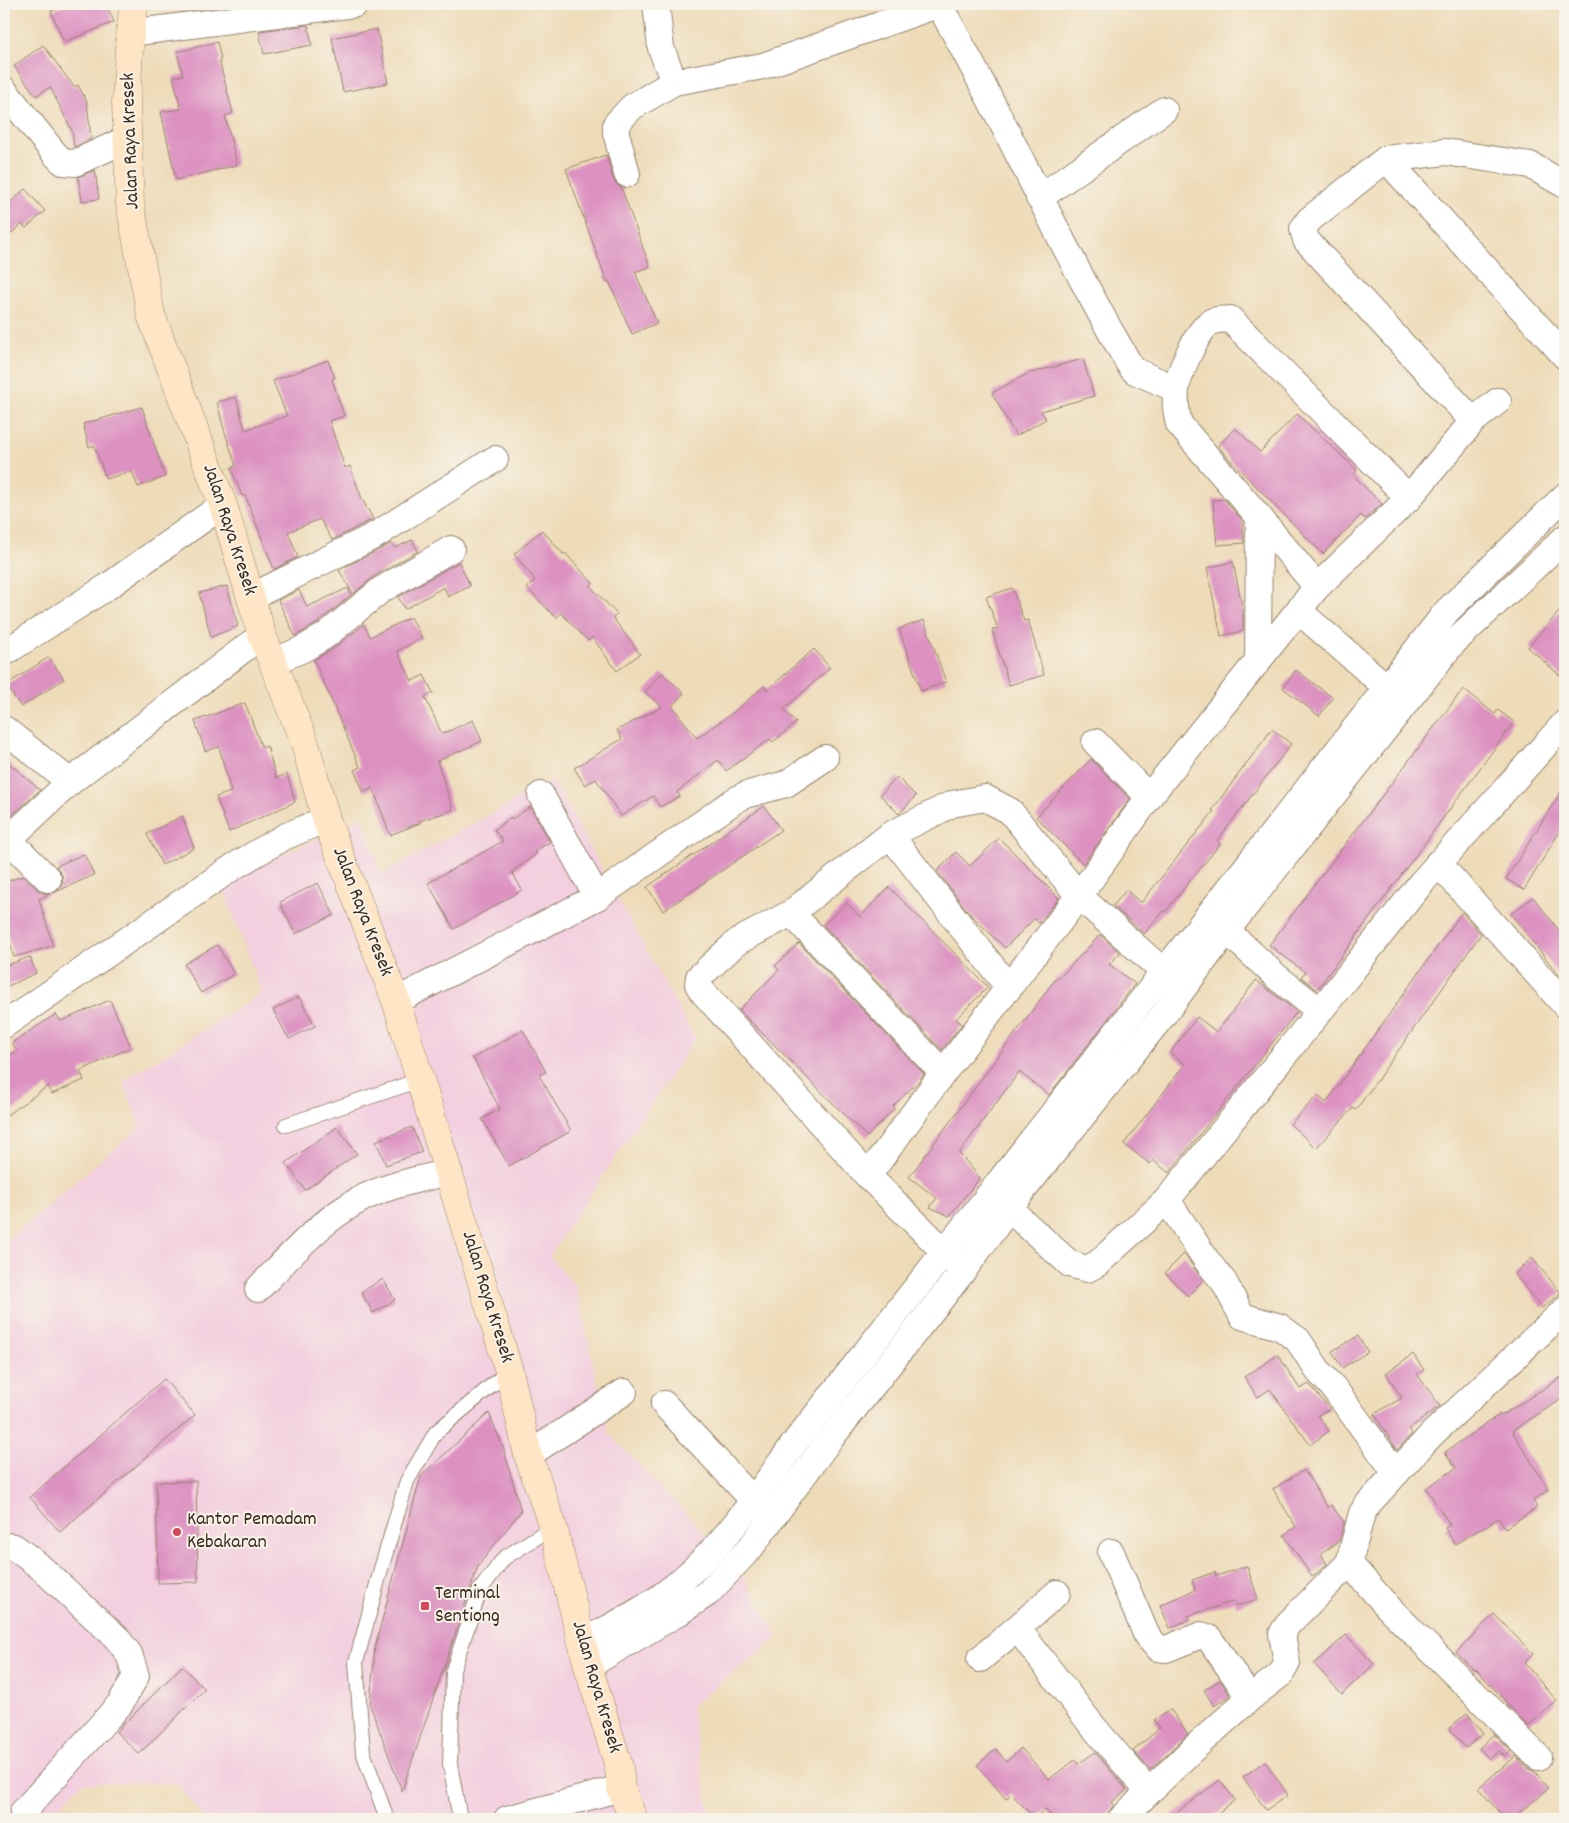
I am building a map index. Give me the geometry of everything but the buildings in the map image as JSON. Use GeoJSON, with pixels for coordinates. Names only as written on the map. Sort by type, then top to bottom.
{"type":"FeatureCollection","features":[{"type":"Feature","properties":{"kind":"main road","name":"Jalan Raya Kresek"},"geometry":{"type":"LineString","coordinates":[[134,4],[130,33],[126,103],[130,204],[151,315],[223,505],[262,635],[305,744],[326,819],[396,1001],[509,1371],[528,1455],[553,1527],[586,1654],[619,1767],[621,1788],[632,1819]]}},
{"type":"Feature","properties":{"kind":"street"},"geometry":{"type":"LineString","coordinates":[[130,33],[355,4]]}},
{"type":"Feature","properties":{"kind":"street"},"geometry":{"type":"LineString","coordinates":[[656,4],[661,48],[674,82]]}},
{"type":"Feature","properties":{"kind":"street"},"geometry":{"type":"LineString","coordinates":[[627,174],[616,133],[616,124],[632,107],[674,82],[762,66],[939,4],[963,47],[1039,198],[1131,367],[1176,389]]}},
{"type":"Feature","properties":{"kind":"street"},"geometry":{"type":"LineString","coordinates":[[4,90],[55,154],[64,162],[75,163],[128,139]]}},
{"type":"Feature","properties":{"kind":"street"},"geometry":{"type":"LineString","coordinates":[[1039,198],[1164,110]]}},
{"type":"Feature","properties":{"kind":"street"},"geometry":{"type":"LineString","coordinates":[[1474,421],[1306,240],[1303,229],[1309,220],[1386,160],[1445,152],[1530,165],[1565,185]]}},
{"type":"Feature","properties":{"kind":"street"},"geometry":{"type":"LineString","coordinates":[[1386,160],[1565,356]]}},
{"type":"Feature","properties":{"kind":"street"},"geometry":{"type":"LineString","coordinates":[[1317,587],[1259,516],[1179,424],[1176,414],[1176,389],[1188,356],[1202,329],[1212,320],[1230,320],[1409,498]]}},
{"type":"Feature","properties":{"kind":"street"},"geometry":{"type":"LineString","coordinates":[[868,1176],[1079,896],[1149,797],[1317,587],[1409,498],[1474,421],[1498,401]]}},
{"type":"Feature","properties":{"kind":"street"},"geometry":{"type":"LineString","coordinates":[[251,597],[376,535],[495,459]]}},
{"type":"Feature","properties":{"kind":"street"},"geometry":{"type":"LineString","coordinates":[[586,1654],[659,1599],[694,1569],[730,1531],[796,1440],[944,1252],[1000,1200],[1396,695],[1447,610],[1565,496]]}},
{"type":"Feature","properties":{"kind":"street"},"geometry":{"type":"LineString","coordinates":[[4,653],[107,587],[223,505]]}},
{"type":"Feature","properties":{"kind":"street"},"geometry":{"type":"LineString","coordinates":[[1258,662],[1259,516]]}},
{"type":"Feature","properties":{"kind":"street"},"geometry":{"type":"LineString","coordinates":[[1396,695],[1565,538]]}},
{"type":"Feature","properties":{"kind":"street"},"geometry":{"type":"LineString","coordinates":[[273,662],[303,649],[325,636],[380,590],[451,549]]}},
{"type":"Feature","properties":{"kind":"street"},"geometry":{"type":"LineString","coordinates":[[1453,605],[1470,626]]}},
{"type":"Feature","properties":{"kind":"street"},"geometry":{"type":"LineString","coordinates":[[1299,611],[1396,695]]}},
{"type":"Feature","properties":{"kind":"street"},"geometry":{"type":"LineString","coordinates":[[48,878],[6,837],[70,782],[262,635]]}},
{"type":"Feature","properties":{"kind":"street"},"geometry":{"type":"LineString","coordinates":[[1000,1200],[1070,1264],[1087,1269],[1097,1264],[1166,1200],[1438,863],[1565,723]]}},
{"type":"Feature","properties":{"kind":"street"},"geometry":{"type":"LineString","coordinates":[[4,730],[70,782]]}},
{"type":"Feature","properties":{"kind":"street"},"geometry":{"type":"LineString","coordinates":[[1095,742],[1149,797]]}},
{"type":"Feature","properties":{"kind":"street"},"geometry":{"type":"LineString","coordinates":[[396,1001],[597,897],[745,795],[786,784],[826,758]]}},
{"type":"Feature","properties":{"kind":"street"},"geometry":{"type":"LineString","coordinates":[[541,795],[597,897]]}},
{"type":"Feature","properties":{"kind":"street"},"geometry":{"type":"LineString","coordinates":[[963,1271],[868,1176],[702,991],[698,984],[699,977],[737,942],[791,913],[890,835],[952,804],[985,798],[1010,811],[1079,896],[1174,980]]}},
{"type":"Feature","properties":{"kind":"street"},"geometry":{"type":"LineString","coordinates":[[4,1025],[233,867],[284,837],[326,819]]}},
{"type":"Feature","properties":{"kind":"street"},"geometry":{"type":"LineString","coordinates":[[890,835],[1009,988]]}},
{"type":"Feature","properties":{"kind":"street"},"geometry":{"type":"LineString","coordinates":[[1438,863],[1565,1005]]}},
{"type":"Feature","properties":{"kind":"street"},"geometry":{"type":"LineString","coordinates":[[791,913],[944,1073]]}},
{"type":"Feature","properties":{"kind":"street"},"geometry":{"type":"LineString","coordinates":[[1218,922],[1278,978],[1320,1011]]}},
{"type":"Feature","properties":{"kind":"street"},"geometry":{"type":"LineString","coordinates":[[258,1289],[310,1236],[351,1204],[379,1191],[449,1172]]}},
{"type":"Feature","properties":{"kind":"street"},"geometry":{"type":"LineString","coordinates":[[586,1654],[678,1613],[708,1593],[751,1548],[827,1443],[963,1271],[1000,1200]]}},
{"type":"Feature","properties":{"kind":"street"},"geometry":{"type":"LineString","coordinates":[[1166,1200],[1194,1238],[1207,1261],[1224,1282],[1242,1316],[1280,1327],[1298,1340],[1319,1372],[1333,1387],[1396,1473]]}},
{"type":"Feature","properties":{"kind":"street"},"geometry":{"type":"LineString","coordinates":[[1130,1816],[1149,1792],[1250,1698],[1281,1674],[1287,1663],[1282,1634],[1288,1624],[1349,1563],[1362,1513],[1368,1504],[1431,1436],[1565,1310]]}},
{"type":"Feature","properties":{"kind":"street"},"geometry":{"type":"LineString","coordinates":[[528,1455],[624,1392]]}},
{"type":"Feature","properties":{"kind":"street"},"geometry":{"type":"LineString","coordinates":[[664,1404],[772,1518]]}},
{"type":"Feature","properties":{"kind":"street"},"geometry":{"type":"LineString","coordinates":[[4,1546],[14,1547],[38,1565],[116,1637],[129,1654],[136,1676],[120,1704],[22,1812]]}},
{"type":"Feature","properties":{"kind":"street"},"geometry":{"type":"LineString","coordinates":[[1111,1552],[1148,1636],[1158,1648],[1166,1649],[1201,1635],[1209,1638],[1250,1698]]}},
{"type":"Feature","properties":{"kind":"street"},"geometry":{"type":"LineString","coordinates":[[1349,1563],[1386,1605],[1538,1758]]}},
{"type":"Feature","properties":{"kind":"street"},"geometry":{"type":"LineString","coordinates":[[980,1659],[1057,1593]]}},
{"type":"Feature","properties":{"kind":"street"},"geometry":{"type":"LineString","coordinates":[[1017,1628],[1097,1730],[1149,1792]]}},
{"type":"Feature","properties":{"kind":"street"},"geometry":{"type":"LineString","coordinates":[[520,1818],[621,1788]]}},
{"type":"Feature","properties":{"kind":"lane"},"geometry":{"type":"LineString","coordinates":[[286,1125],[420,1080]]}},
{"type":"Feature","properties":{"kind":"lane"},"geometry":{"type":"LineString","coordinates":[[386,1819],[363,1752],[356,1662],[381,1569],[407,1481],[436,1432],[509,1371]]}},
{"type":"Feature","properties":{"kind":"lane"},"geometry":{"type":"LineString","coordinates":[[460,1819],[450,1764],[453,1670],[480,1590],[504,1558],[553,1527]]}},
{"type":"Feature","properties":{"kind":"shaded area"},"geometry":{"type":"Polygon","coordinates":[[[553,780],[695,1039],[549,1256],[576,1287],[609,1434],[738,1568],[778,1637],[691,1706],[710,1819],[205,1819],[176,1783],[82,1783],[49,1819],[4,1819],[4,1546],[11,1541],[4,1532],[4,1243],[140,1127],[123,1081],[262,993],[222,884],[362,817],[381,874],[553,780]]]}},
{"type":"Feature","properties":{"kind":"place","name":"Kantor Pemadam Kebakaran"},"geometry":{"type":"Point","coordinates":[177,1532]}},
{"type":"Feature","properties":{"kind":"place","name":"Terminal Sentiong"},"geometry":{"type":"Point","coordinates":[425,1606]}}]}
